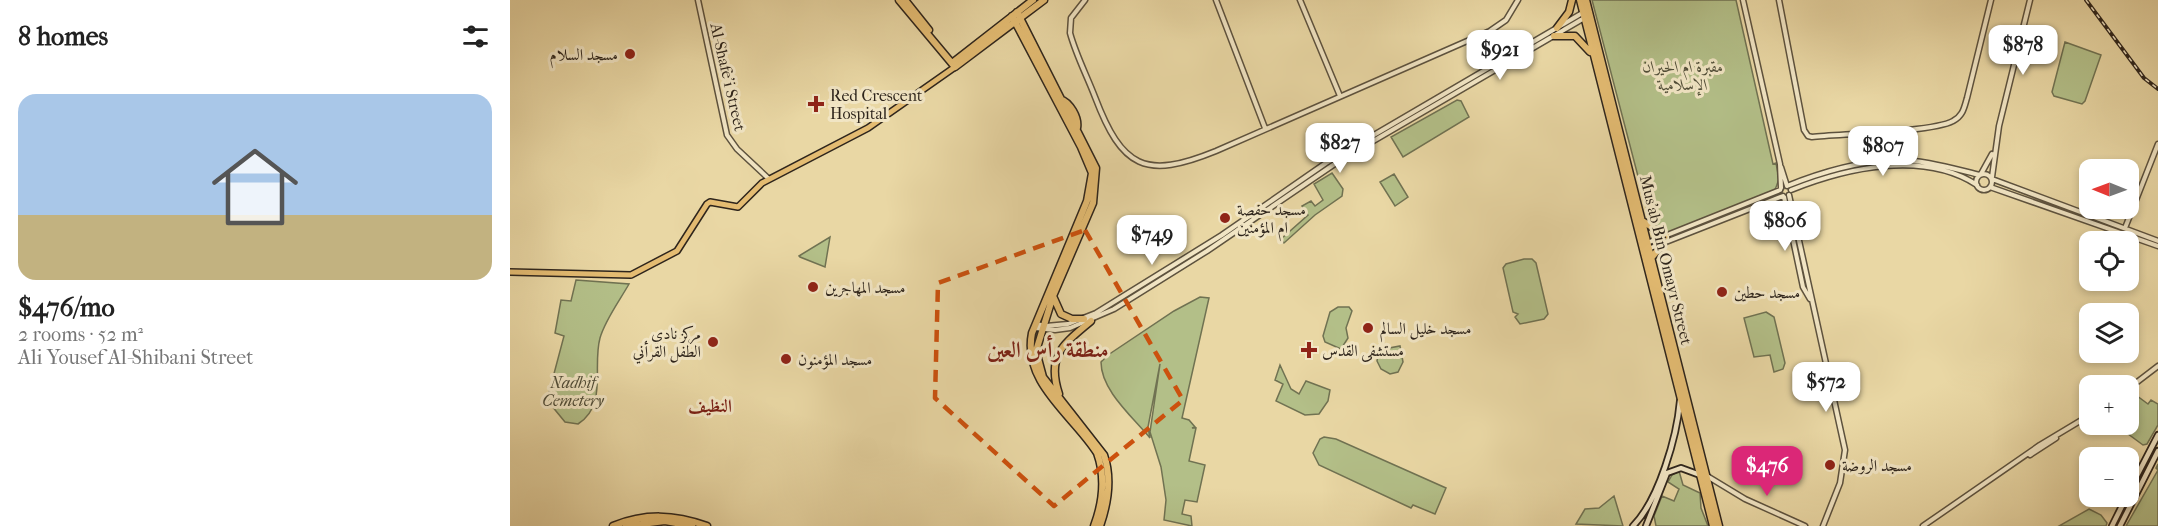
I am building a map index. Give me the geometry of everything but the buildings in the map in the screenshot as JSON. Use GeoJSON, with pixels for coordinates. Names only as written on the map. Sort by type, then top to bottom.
{"type":"FeatureCollection","features":[{"type":"Feature","properties":{"kind":"highway"},"geometry":{"type":"LineString","coordinates":[[899,0],[955,61]]}},
{"type":"Feature","properties":{"kind":"highway"},"geometry":{"type":"LineString","coordinates":[[905,0],[955,61]]}},
{"type":"Feature","properties":{"kind":"highway"},"geometry":{"type":"LineString","coordinates":[[955,61],[1018,19],[1033,0]]}},
{"type":"Feature","properties":{"kind":"highway"},"geometry":{"type":"LineString","coordinates":[[955,61],[1044,0]]}},
{"type":"Feature","properties":{"kind":"highway"},"geometry":{"type":"LineString","coordinates":[[1557,28],[1569,12],[1572,0]]}},
{"type":"Feature","properties":{"kind":"highway","name":"Mus'ab Bin Omayr Street"},"geometry":{"type":"LineString","coordinates":[[1580,0],[1586,14],[1643,221],[1713,526]]}},
{"type":"Feature","properties":{"kind":"highway","name":"Mus'ab Bin Omayr Street"},"geometry":{"type":"LineString","coordinates":[[1586,0],[1586,14],[1596,62],[1647,246],[1681,398],[1719,526]]}},
{"type":"Feature","properties":{"kind":"highway"},"geometry":{"type":"LineString","coordinates":[[1018,19],[1096,168],[1090,202],[1039,326],[1037,361],[1043,376],[1100,448],[1107,466],[1107,504],[1100,526]]}},
{"type":"Feature","properties":{"kind":"highway"},"geometry":{"type":"LineString","coordinates":[[1018,19],[1090,165],[1092,181],[1090,202],[1030,351],[1037,376],[1092,445],[1101,466],[1102,491],[1094,526]]}},
{"type":"Feature","properties":{"kind":"highway"},"geometry":{"type":"LineString","coordinates":[[1554,36],[1575,36],[1587,46],[1596,62]]}},
{"type":"Feature","properties":{"kind":"highway"},"geometry":{"type":"LineString","coordinates":[[1643,221],[1666,236]]}},
{"type":"Feature","properties":{"kind":"highway"},"geometry":{"type":"LineString","coordinates":[[1652,257],[1663,244]]}},
{"type":"Feature","properties":{"kind":"highway"},"geometry":{"type":"LineString","coordinates":[[1053,296],[1061,314],[1072,319],[1088,320]]}},
{"type":"Feature","properties":{"kind":"highway"},"geometry":{"type":"LineString","coordinates":[[1062,400],[1055,376],[1057,355],[1065,343],[1088,320]]}},
{"type":"Feature","properties":{"kind":"highway"},"geometry":{"type":"LineString","coordinates":[[613,526],[633,519],[657,516],[684,518],[707,526]]}},
{"type":"Feature","properties":{"kind":"highway"},"geometry":{"type":"LineString","coordinates":[[626,526],[665,520],[692,526]]}},
{"type":"Feature","properties":{"kind":"main road"},"geometry":{"type":"LineString","coordinates":[[510,272],[631,275],[677,251],[707,204],[713,202],[738,207],[769,179],[868,128],[940,76],[955,61]]}},
{"type":"Feature","properties":{"kind":"main road","name":"Mus'ab Bin Omayr Street"},"geometry":{"type":"LineString","coordinates":[[1633,526],[1645,510],[1667,459],[1676,429],[1681,398]]}},
{"type":"Feature","properties":{"kind":"main road"},"geometry":{"type":"LineString","coordinates":[[2139,473],[2158,435]]}},
{"type":"Feature","properties":{"kind":"main road"},"geometry":{"type":"LineString","coordinates":[[2120,526],[2158,451]]}},
{"type":"Feature","properties":{"kind":"main road"},"geometry":{"type":"LineString","coordinates":[[1646,526],[1667,473],[1681,468],[1703,476]]}},
{"type":"Feature","properties":{"kind":"main road"},"geometry":{"type":"LineString","coordinates":[[2112,526],[2122,507]]}},
{"type":"Feature","properties":{"kind":"street","name":"Al-Shafe'i Street"},"geometry":{"type":"LineString","coordinates":[[698,0],[727,135],[737,149],[769,179]]}},
{"type":"Feature","properties":{"kind":"street"},"geometry":{"type":"LineString","coordinates":[[1085,0],[1073,15],[1070,33],[1107,129],[1117,144],[1134,159],[1148,164],[1172,166],[1206,155],[1490,31],[1506,20],[1518,0]]}},
{"type":"Feature","properties":{"kind":"street"},"geometry":{"type":"LineString","coordinates":[[1216,0],[1265,129]]}},
{"type":"Feature","properties":{"kind":"street"},"geometry":{"type":"LineString","coordinates":[[1300,0],[1340,96]]}},
{"type":"Feature","properties":{"kind":"street"},"geometry":{"type":"LineString","coordinates":[[1743,0],[1780,164],[1788,189],[1810,300],[1845,450],[1840,483],[1823,526]]}},
{"type":"Feature","properties":{"kind":"street"},"geometry":{"type":"LineString","coordinates":[[1779,0],[1804,130],[1808,136],[1812,137],[1933,126],[1947,124],[1958,117],[1963,113],[1991,0]]}},
{"type":"Feature","properties":{"kind":"street"},"geometry":{"type":"LineString","coordinates":[[1990,187],[1995,148],[2030,0]]}},
{"type":"Feature","properties":{"kind":"street"},"geometry":{"type":"LineString","coordinates":[[1039,326],[1088,320],[1403,121],[1557,28],[1586,14]]}},
{"type":"Feature","properties":{"kind":"street"},"geometry":{"type":"LineString","coordinates":[[1403,121],[1554,36],[1586,14]]}},
{"type":"Feature","properties":{"kind":"street"},"geometry":{"type":"LineString","coordinates":[[699,38],[707,42]]}},
{"type":"Feature","properties":{"kind":"street"},"geometry":{"type":"LineString","coordinates":[[2125,228],[2158,144]]}},
{"type":"Feature","properties":{"kind":"street"},"geometry":{"type":"LineString","coordinates":[[1977,185],[1980,174],[1995,148]]}},
{"type":"Feature","properties":{"kind":"street"},"geometry":{"type":"LineString","coordinates":[[1647,246],[1663,244],[1783,196],[1788,189],[1857,165],[1891,160],[1933,164],[1980,174],[2158,241]]}},
{"type":"Feature","properties":{"kind":"street"},"geometry":{"type":"LineString","coordinates":[[1780,164],[1780,189],[1803,287],[1810,300]]}},
{"type":"Feature","properties":{"kind":"street"},"geometry":{"type":"LineString","coordinates":[[1647,246],[1780,189],[1788,189],[1862,169],[1902,165],[1949,172],[1983,190],[1990,187],[2158,246]]}},
{"type":"Feature","properties":{"kind":"street"},"geometry":{"type":"LineString","coordinates":[[1039,326],[1062,330],[1088,320],[1199,256],[1265,209]]}},
{"type":"Feature","properties":{"kind":"street"},"geometry":{"type":"LineString","coordinates":[[2139,381],[2158,366]]}},
{"type":"Feature","properties":{"kind":"street"},"geometry":{"type":"LineString","coordinates":[[1923,526],[2079,422]]}},
{"type":"Feature","properties":{"kind":"street"},"geometry":{"type":"LineString","coordinates":[[1703,476],[1805,526]]}},
{"type":"Feature","properties":{"kind":"street"},"geometry":{"type":"LineString","coordinates":[[1709,489],[1720,486]]}},
{"type":"Feature","properties":{"kind":"highlighted area"},"geometry":{"type":"Polygon","coordinates":[[[1085,230],[1183,400],[1054,506],[935,398],[938,283],[1085,230]]]}},
{"type":"Feature","properties":{"kind":"green space","name":"مقبرة ام الحيران الإسلامية"},"geometry":{"type":"Polygon","coordinates":[[[1592,0],[1736,0],[1773,164],[1776,163],[1779,179],[1775,190],[1672,232],[1666,233],[1654,228],[1645,203],[1592,0]]]}},
{"type":"Feature","properties":{"kind":"green space"},"geometry":{"type":"Polygon","coordinates":[[[2065,42],[2101,55],[2082,104],[2054,96],[2052,92],[2065,42]]]}},
{"type":"Feature","properties":{"kind":"green space"},"geometry":{"type":"Polygon","coordinates":[[[1457,100],[1461,101],[1469,117],[1403,157],[1391,137],[1457,100]]]}},
{"type":"Feature","properties":{"kind":"green space"},"geometry":{"type":"Polygon","coordinates":[[[1332,173],[1343,189],[1342,196],[1315,215],[1284,243],[1281,239],[1308,215],[1302,206],[1311,201],[1315,206],[1323,200],[1314,184],[1332,173]]]}},
{"type":"Feature","properties":{"kind":"green space"},"geometry":{"type":"Polygon","coordinates":[[[1394,174],[1408,197],[1395,206],[1380,182],[1394,174]]]}},
{"type":"Feature","properties":{"kind":"green space"},"geometry":{"type":"Polygon","coordinates":[[[830,237],[825,267],[799,256],[830,237]]]}},
{"type":"Feature","properties":{"kind":"green space"},"geometry":{"type":"Polygon","coordinates":[[[1532,259],[1536,263],[1548,314],[1544,319],[1520,324],[1515,317],[1518,314],[1513,312],[1503,268],[1506,264],[1532,259]]]}},
{"type":"Feature","properties":{"kind":"green space","name":"Nadhif Cemetery"},"geometry":{"type":"Polygon","coordinates":[[[576,280],[629,284],[602,331],[598,349],[596,396],[593,407],[578,424],[565,422],[547,400],[564,336],[555,333],[561,300],[571,301],[576,280]]]}},
{"type":"Feature","properties":{"kind":"green space"},"geometry":{"type":"Polygon","coordinates":[[[1200,297],[1209,298],[1182,418],[1189,420],[1195,427],[1192,428],[1196,428],[1189,461],[1205,465],[1197,502],[1185,500],[1182,514],[1191,516],[1192,526],[1164,520],[1166,500],[1161,467],[1150,432],[1160,364],[1148,427],[1150,438],[1112,394],[1102,373],[1101,362],[1174,311],[1200,297]]]}},
{"type":"Feature","properties":{"kind":"green space"},"geometry":{"type":"Polygon","coordinates":[[[1338,307],[1349,307],[1352,311],[1346,328],[1348,338],[1341,349],[1325,342],[1323,336],[1330,312],[1338,307]]]}},
{"type":"Feature","properties":{"kind":"green space"},"geometry":{"type":"Polygon","coordinates":[[[1766,312],[1774,317],[1785,363],[1783,369],[1774,372],[1770,355],[1754,357],[1744,318],[1766,312]]]}},
{"type":"Feature","properties":{"kind":"green space"},"geometry":{"type":"Polygon","coordinates":[[[1400,346],[1403,362],[1398,372],[1390,374],[1381,369],[1377,361],[1379,350],[1400,346]]]}},
{"type":"Feature","properties":{"kind":"green space"},"geometry":{"type":"Polygon","coordinates":[[[1280,365],[1291,389],[1299,394],[1306,381],[1330,390],[1328,401],[1319,414],[1305,415],[1276,401],[1283,384],[1275,380],[1280,365]]]}},
{"type":"Feature","properties":{"kind":"green space"},"geometry":{"type":"Polygon","coordinates":[[[2139,397],[2148,404],[2151,400],[2158,404],[2158,425],[2147,444],[2143,445],[2130,435],[2139,435],[2139,397]]]}},
{"type":"Feature","properties":{"kind":"green space"},"geometry":{"type":"Polygon","coordinates":[[[1324,437],[1336,439],[1446,488],[1435,514],[1413,505],[1411,508],[1319,465],[1313,453],[1320,439],[1324,437]]]}},
{"type":"Feature","properties":{"kind":"green space"},"geometry":{"type":"Polygon","coordinates":[[[2158,470],[2158,526],[2126,526],[2139,507],[2158,470]]]}},
{"type":"Feature","properties":{"kind":"green space"},"geometry":{"type":"Polygon","coordinates":[[[1679,471],[1683,485],[1700,493],[1701,508],[1708,526],[1656,526],[1654,516],[1662,496],[1674,501],[1679,489],[1668,482],[1672,475],[1679,471]]]}},
{"type":"Feature","properties":{"kind":"green space"},"geometry":{"type":"Polygon","coordinates":[[[1614,496],[1623,526],[1576,524],[1585,509],[1599,508],[1614,496]]]}},
{"type":"Feature","properties":{"kind":"green space"},"geometry":{"type":"Polygon","coordinates":[[[2089,509],[2101,515],[2107,523],[2106,526],[2059,526],[2089,509]]]}},
{"type":"Feature","properties":{"kind":"railway"},"geometry":{"type":"LineString","coordinates":[[2086,0],[2144,78],[2158,89]]}},
{"type":"Feature","properties":{"kind":"place","name":"مسجد السلام"},"geometry":{"type":"Point","coordinates":[630,54]}},
{"type":"Feature","properties":{"kind":"place","name":"Red Crescent Hospital"},"geometry":{"type":"Point","coordinates":[816,104]}},
{"type":"Feature","properties":{"kind":"place","name":"مسجد حفصة ام المؤمنين"},"geometry":{"type":"Point","coordinates":[1225,218]}},
{"type":"Feature","properties":{"kind":"place","name":"مسجد المهاجرين"},"geometry":{"type":"Point","coordinates":[813,287]}},
{"type":"Feature","properties":{"kind":"place","name":"مسجد حطين"},"geometry":{"type":"Point","coordinates":[1722,292]}},
{"type":"Feature","properties":{"kind":"place","name":"مسجد خليل السالم"},"geometry":{"type":"Point","coordinates":[1368,328]}},
{"type":"Feature","properties":{"kind":"place","name":"مركز نادي الطفل القرأني"},"geometry":{"type":"Point","coordinates":[713,342]}},
{"type":"Feature","properties":{"kind":"place","name":"مستشفى القدس"},"geometry":{"type":"Point","coordinates":[1309,350]}},
{"type":"Feature","properties":{"kind":"place","name":"مسجد المؤمنون"},"geometry":{"type":"Point","coordinates":[786,359]}},
{"type":"Feature","properties":{"kind":"place","name":"مسجد الروضة"},"geometry":{"type":"Point","coordinates":[1830,465]}},
{"type":"Feature","properties":{"kind":"district","name":"منطقة رأس العين"},"geometry":{"type":"Point","coordinates":[1048,350]}},
{"type":"Feature","properties":{"kind":"district","name":"النظيف"},"geometry":{"type":"Point","coordinates":[710,406]}}]}
